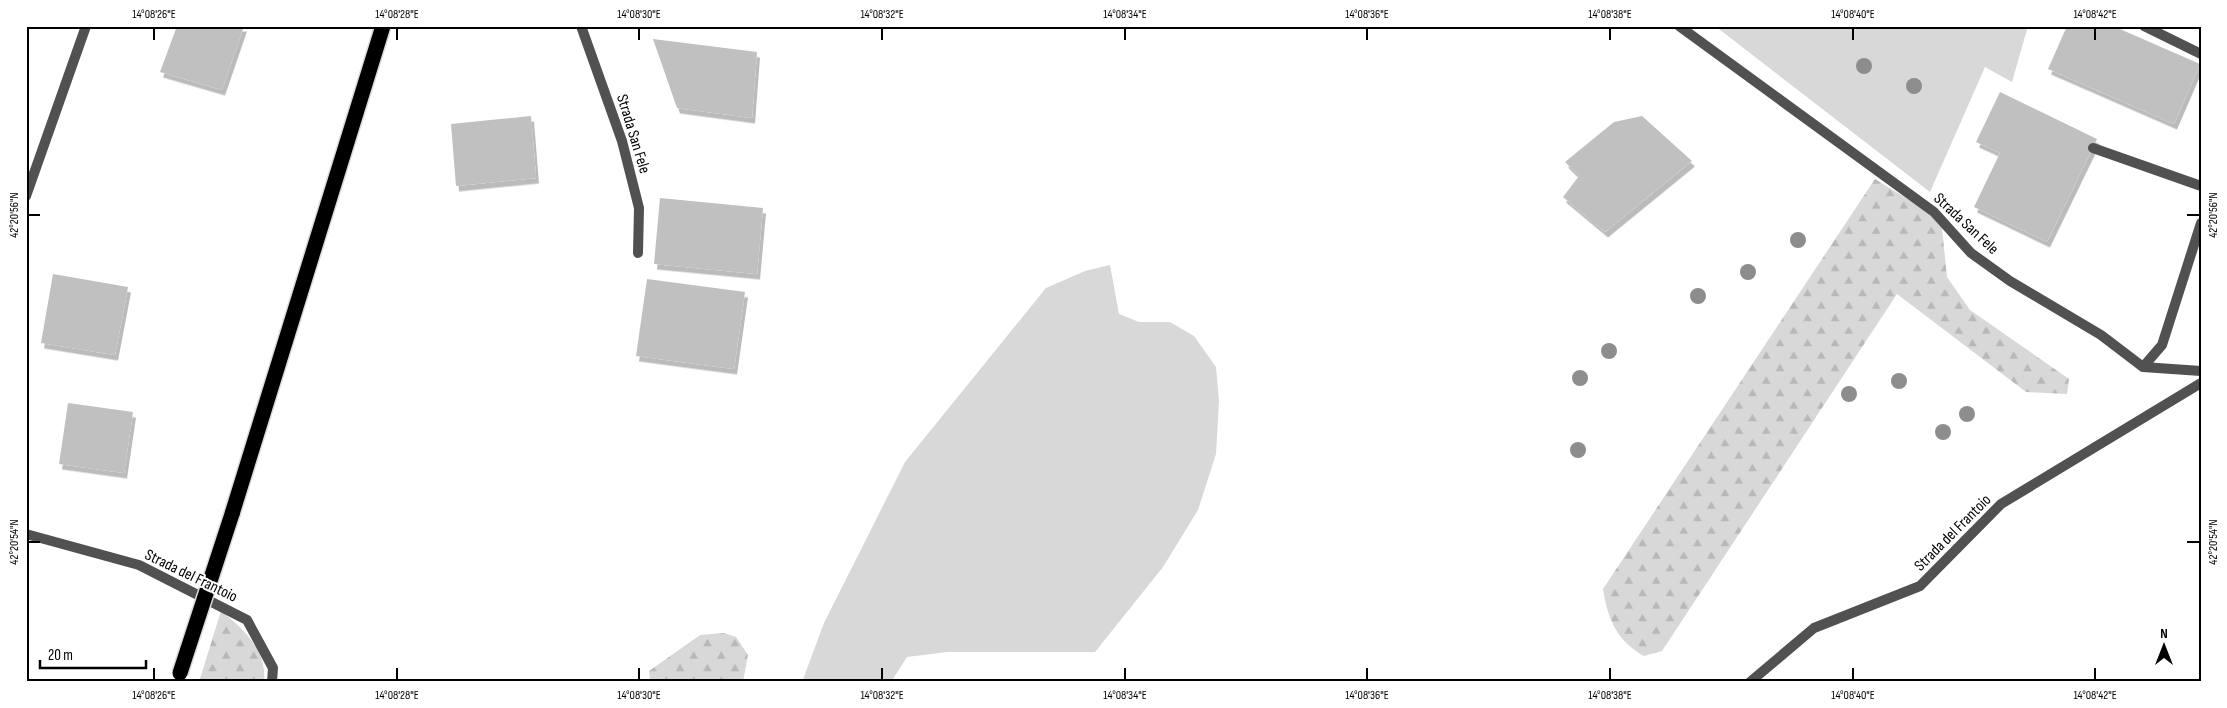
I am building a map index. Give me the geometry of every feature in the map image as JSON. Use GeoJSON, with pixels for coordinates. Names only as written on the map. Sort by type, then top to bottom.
{"type":"FeatureCollection","features":[{"type":"Feature","properties":{"kind":"highway"},"geometry":{"type":"LineString","coordinates":[[179,678],[232,514],[383,26]]}},
{"type":"Feature","properties":{"kind":"street"},"geometry":{"type":"LineString","coordinates":[[26,196],[86,26]]}},
{"type":"Feature","properties":{"kind":"street","name":"Strada San Fele"},"geometry":{"type":"LineString","coordinates":[[581,26],[625,151],[639,208],[638,253]]}},
{"type":"Feature","properties":{"kind":"street","name":"Strada San Fele"},"geometry":{"type":"LineString","coordinates":[[1679,26],[1934,212],[1971,253],[2010,281],[2101,335],[2143,367]]}},
{"type":"Feature","properties":{"kind":"street"},"geometry":{"type":"LineString","coordinates":[[2144,26],[2201,54]]}},
{"type":"Feature","properties":{"kind":"street"},"geometry":{"type":"LineString","coordinates":[[2093,148],[2201,186]]}},
{"type":"Feature","properties":{"kind":"street"},"geometry":{"type":"LineString","coordinates":[[2143,367],[2162,345],[2201,224]]}},
{"type":"Feature","properties":{"kind":"street"},"geometry":{"type":"LineString","coordinates":[[2143,367],[2201,371]]}},
{"type":"Feature","properties":{"kind":"street","name":"Strada del Frantoio"},"geometry":{"type":"LineString","coordinates":[[1750,682],[1814,628],[1920,586],[2001,504],[2201,383]]}},
{"type":"Feature","properties":{"kind":"street","name":"Strada del Frantoio"},"geometry":{"type":"LineString","coordinates":[[26,534],[139,565],[247,620],[274,668],[272,682]]}},
{"type":"Feature","properties":{"kind":"green space"},"geometry":{"type":"Polygon","coordinates":[[[1715,26],[2028,26],[2012,82],[1985,67],[1930,192],[1715,26]]]}},
{"type":"Feature","properties":{"kind":"green space"},"geometry":{"type":"Polygon","coordinates":[[[1875,179],[1927,211],[1942,228],[1947,277],[1970,310],[2069,379],[2067,394],[2026,392],[1897,294],[1662,651],[1644,656],[1626,643],[1615,628],[1603,589],[1875,179]]]}},
{"type":"Feature","properties":{"kind":"green space"},"geometry":{"type":"Polygon","coordinates":[[[1110,265],[1119,314],[1139,322],[1170,322],[1194,336],[1216,367],[1219,401],[1216,454],[1198,510],[1163,567],[1095,652],[947,652],[907,657],[891,682],[802,682],[824,623],[905,462],[1046,288],[1085,271],[1110,265]]]}},
{"type":"Feature","properties":{"kind":"green space"},"geometry":{"type":"Polygon","coordinates":[[[221,611],[246,633],[258,650],[262,660],[264,682],[199,682],[221,611]]]}},
{"type":"Feature","properties":{"kind":"green space"},"geometry":{"type":"Polygon","coordinates":[[[724,633],[736,637],[748,655],[743,682],[650,682],[649,671],[700,635],[724,633]]]}},
{"type":"Feature","properties":{"kind":"building"},"geometry":{"type":"Polygon","coordinates":[[[177,26],[244,26],[222,90],[160,72],[177,26]]]}},
{"type":"Feature","properties":{"kind":"building"},"geometry":{"type":"Polygon","coordinates":[[[2067,26],[2113,26],[2200,64],[2174,124],[2048,69],[2067,26]]]}},
{"type":"Feature","properties":{"kind":"building"},"geometry":{"type":"Polygon","coordinates":[[[653,39],[757,52],[752,118],[677,108],[653,39]]]}},
{"type":"Feature","properties":{"kind":"building"},"geometry":{"type":"Polygon","coordinates":[[[2000,92],[2097,139],[2047,242],[1974,207],[2000,153],[1976,142],[2000,92]]]}},
{"type":"Feature","properties":{"kind":"building"},"geometry":{"type":"Polygon","coordinates":[[[531,116],[536,178],[456,186],[451,124],[531,116]]]}},
{"type":"Feature","properties":{"kind":"building"},"geometry":{"type":"Polygon","coordinates":[[[1642,116],[1692,161],[1605,232],[1563,197],[1579,176],[1565,162],[1614,122],[1642,116]]]}},
{"type":"Feature","properties":{"kind":"building"},"geometry":{"type":"Polygon","coordinates":[[[660,198],[763,208],[757,274],[654,264],[660,198]]]}},
{"type":"Feature","properties":{"kind":"building"},"geometry":{"type":"Polygon","coordinates":[[[53,274],[128,287],[115,355],[41,343],[53,274]]]}},
{"type":"Feature","properties":{"kind":"building"},"geometry":{"type":"Polygon","coordinates":[[[647,279],[745,292],[734,369],[636,356],[647,279]]]}},
{"type":"Feature","properties":{"kind":"building"},"geometry":{"type":"Polygon","coordinates":[[[68,403],[133,412],[124,473],[59,464],[68,403]]]}}]}
